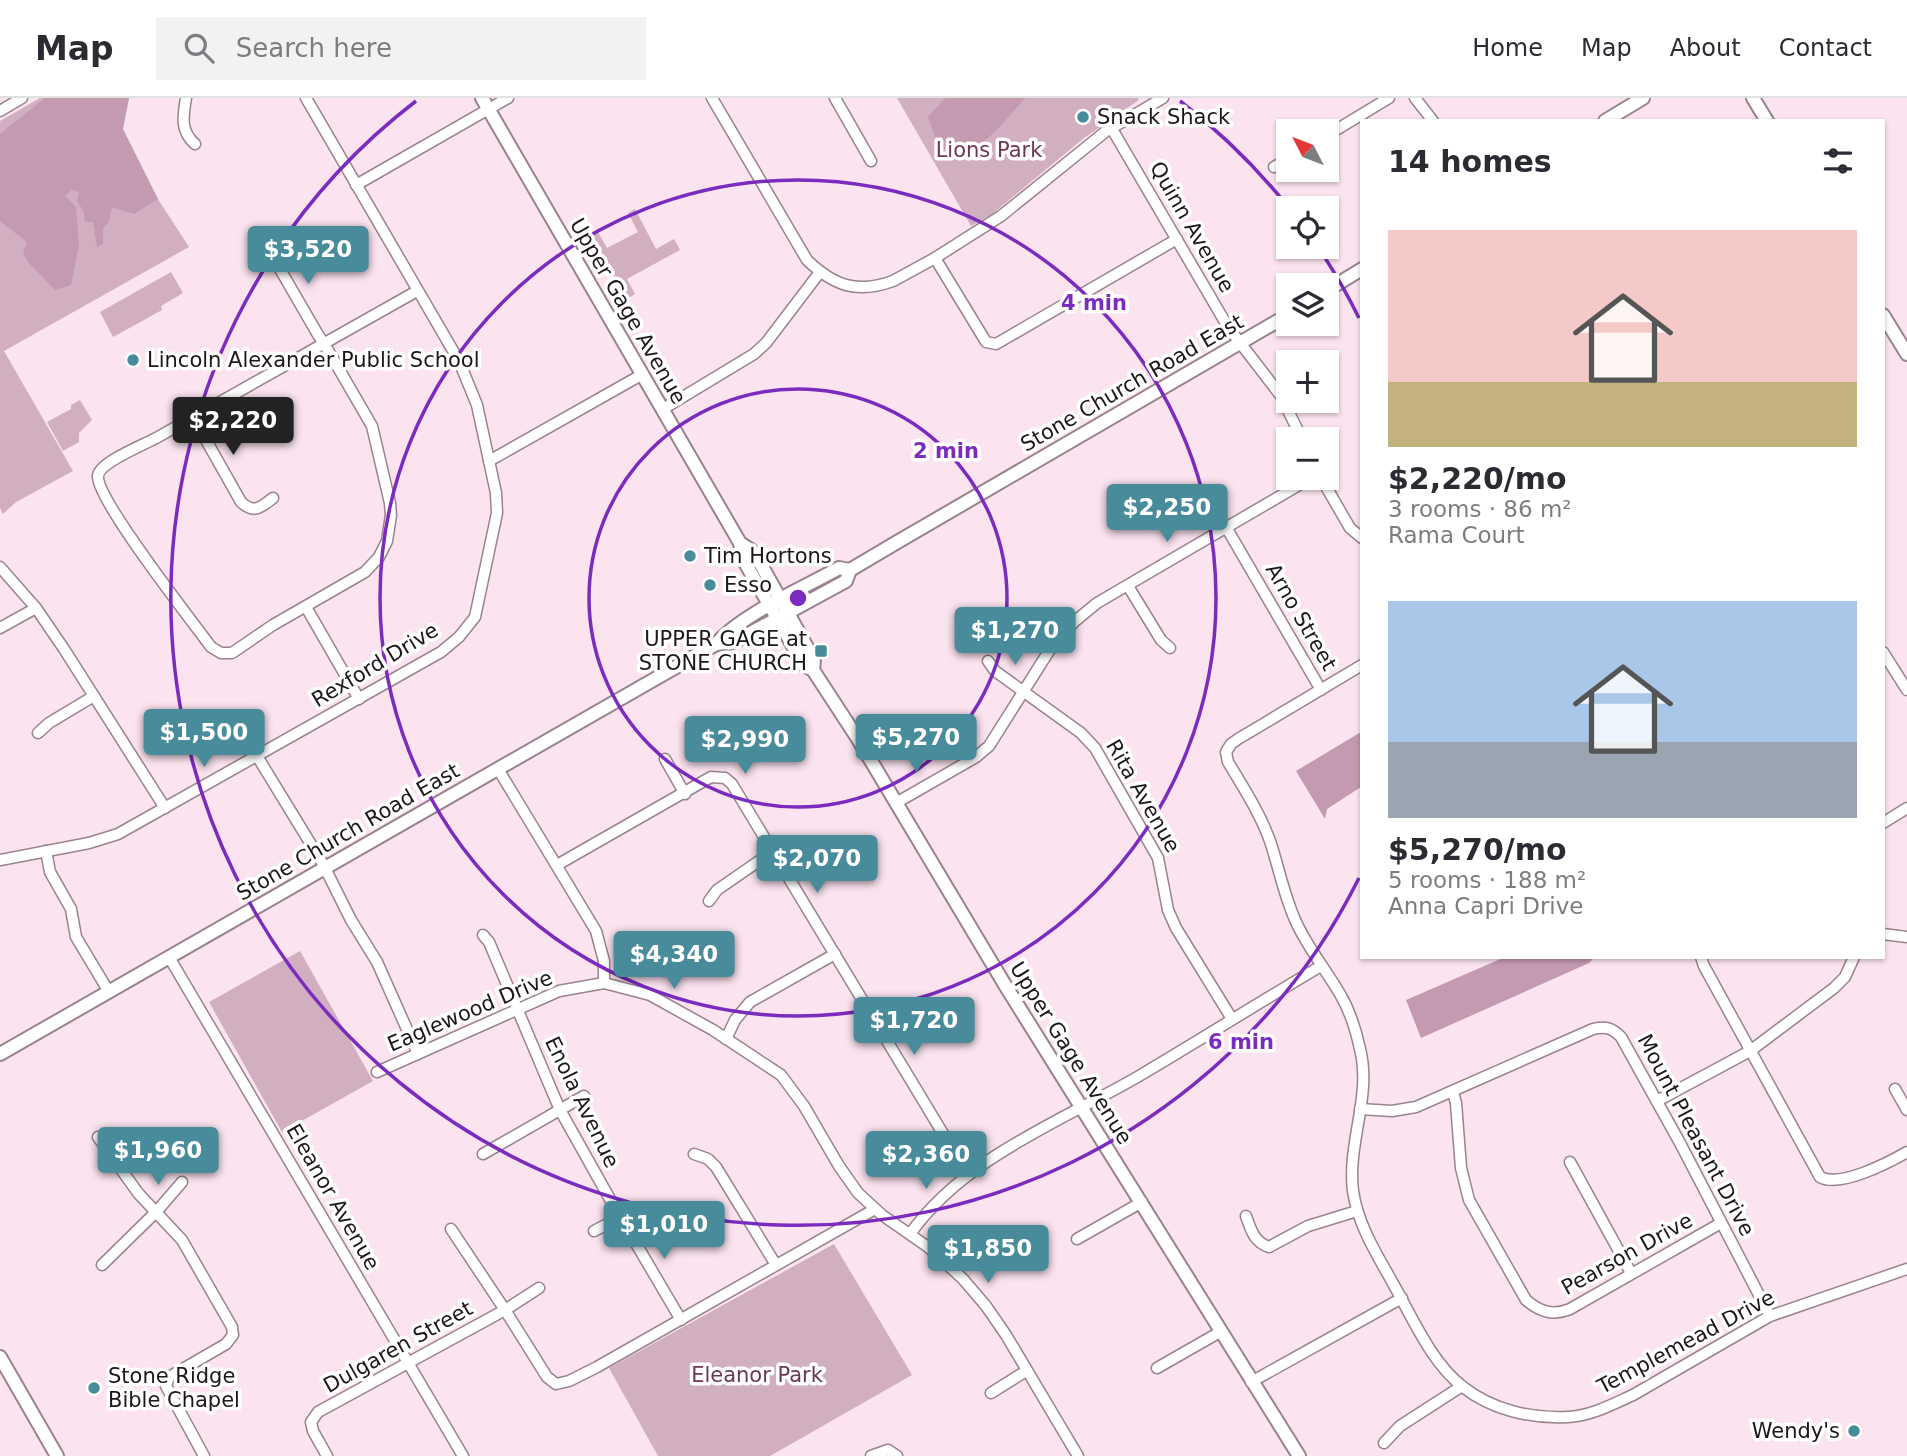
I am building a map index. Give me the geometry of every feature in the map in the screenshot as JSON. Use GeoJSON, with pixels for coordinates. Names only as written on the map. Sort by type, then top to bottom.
{"type":"FeatureCollection","features":[{"type":"Feature","properties":{"kind":"main road"},"geometry":{"type":"LineString","coordinates":[[1608,119],[1643,98]]}},
{"type":"Feature","properties":{"kind":"main road"},"geometry":{"type":"LineString","coordinates":[[1753,98],[1766,119]]}},
{"type":"Feature","properties":{"kind":"main road","name":"Upper Gage Avenue"},"geometry":{"type":"LineString","coordinates":[[485,104],[740,543],[743,559],[814,660],[813,670],[1005,985],[1299,1456]]}},
{"type":"Feature","properties":{"kind":"main road"},"geometry":{"type":"LineString","coordinates":[[1339,283],[1360,271]]}},
{"type":"Feature","properties":{"kind":"main road"},"geometry":{"type":"LineString","coordinates":[[1885,318],[1907,354]]}},
{"type":"Feature","properties":{"kind":"main road","name":"Stone Church Road East"},"geometry":{"type":"LineString","coordinates":[[0,1054],[716,644],[728,631],[776,603],[839,569],[850,570],[1276,322]]}},
{"type":"Feature","properties":{"kind":"main road","name":"Stone Church Road East"},"geometry":{"type":"LineString","coordinates":[[716,644],[734,642],[846,581],[850,570]]}},
{"type":"Feature","properties":{"kind":"main road"},"geometry":{"type":"LineString","coordinates":[[0,1357],[57,1456]]}},
{"type":"Feature","properties":{"kind":"street"},"geometry":{"type":"LineString","coordinates":[[0,111],[22,98]]}},
{"type":"Feature","properties":{"kind":"street"},"geometry":{"type":"LineString","coordinates":[[186,98],[183,122],[188,138],[195,144]]}},
{"type":"Feature","properties":{"kind":"street","name":"Rexford Drive"},"geometry":{"type":"LineString","coordinates":[[0,860],[89,843],[118,834],[441,652],[475,617],[497,513],[496,493],[476,401],[466,374],[306,98]]}},
{"type":"Feature","properties":{"kind":"street"},"geometry":{"type":"LineString","coordinates":[[356,185],[485,104],[508,98]]}},
{"type":"Feature","properties":{"kind":"street"},"geometry":{"type":"LineString","coordinates":[[835,98],[871,161]]}},
{"type":"Feature","properties":{"kind":"street"},"geometry":{"type":"LineString","coordinates":[[714,99],[804,256],[820,272],[846,286],[873,287],[893,281],[935,258],[1001,216],[1112,129],[1163,98]]}},
{"type":"Feature","properties":{"kind":"street"},"geometry":{"type":"LineString","coordinates":[[1339,128],[1389,98]]}},
{"type":"Feature","properties":{"kind":"street"},"geometry":{"type":"LineString","coordinates":[[1415,98],[1431,119]]}},
{"type":"Feature","properties":{"kind":"street","name":"Quinn Avenue"},"geometry":{"type":"LineString","coordinates":[[1112,129],[1228,327],[1281,396],[1296,427]]}},
{"type":"Feature","properties":{"kind":"street"},"geometry":{"type":"LineString","coordinates":[[935,258],[986,342],[996,344],[1177,239]]}},
{"type":"Feature","properties":{"kind":"street"},"geometry":{"type":"LineString","coordinates":[[264,252],[277,264],[324,344],[372,426],[391,515],[387,541],[379,557],[365,572],[232,653],[220,653],[211,647],[122,526],[99,486],[99,471],[106,464],[193,417],[324,344],[417,291]]}},
{"type":"Feature","properties":{"kind":"street"},"geometry":{"type":"LineString","coordinates":[[663,409],[754,354],[766,343],[820,272]]}},
{"type":"Feature","properties":{"kind":"street"},"geometry":{"type":"LineString","coordinates":[[489,461],[643,373]]}},
{"type":"Feature","properties":{"kind":"street"},"geometry":{"type":"LineString","coordinates":[[193,417],[243,504],[248,509],[257,510],[273,498]]}},
{"type":"Feature","properties":{"kind":"street"},"geometry":{"type":"LineString","coordinates":[[896,803],[982,752],[999,732],[1049,652],[1074,622],[1097,603],[1290,490]]}},
{"type":"Feature","properties":{"kind":"street"},"geometry":{"type":"LineString","coordinates":[[1328,490],[1350,528],[1360,536]]}},
{"type":"Feature","properties":{"kind":"street","name":"Arno Street"},"geometry":{"type":"LineString","coordinates":[[1226,527],[1321,690]]}},
{"type":"Feature","properties":{"kind":"street"},"geometry":{"type":"LineString","coordinates":[[0,567],[36,608],[165,808]]}},
{"type":"Feature","properties":{"kind":"street"},"geometry":{"type":"LineString","coordinates":[[1128,586],[1161,640],[1170,648]]}},
{"type":"Feature","properties":{"kind":"street"},"geometry":{"type":"LineString","coordinates":[[306,607],[359,699]]}},
{"type":"Feature","properties":{"kind":"street"},"geometry":{"type":"LineString","coordinates":[[0,628],[36,608]]}},
{"type":"Feature","properties":{"kind":"street"},"geometry":{"type":"LineString","coordinates":[[1885,655],[1907,690]]}},
{"type":"Feature","properties":{"kind":"street","name":"Rita Avenue"},"geometry":{"type":"LineString","coordinates":[[988,660],[995,671],[1082,733],[1095,748],[1158,858],[1168,910],[1176,928],[1232,1019]]}},
{"type":"Feature","properties":{"kind":"street","name":"Templemead Drive"},"geometry":{"type":"LineString","coordinates":[[1360,666],[1238,739],[1226,752],[1228,762],[1270,840],[1282,886],[1297,924],[1341,995],[1361,1051],[1364,1072],[1352,1161],[1357,1211],[1362,1226],[1432,1351],[1462,1387],[1486,1402],[1524,1415],[1569,1417],[1591,1412],[1633,1395],[1770,1316],[1907,1269]]}},
{"type":"Feature","properties":{"kind":"street"},"geometry":{"type":"LineString","coordinates":[[38,733],[49,723],[94,696]]}},
{"type":"Feature","properties":{"kind":"street"},"geometry":{"type":"LineString","coordinates":[[257,756],[325,867],[351,920],[377,961],[418,1054]]}},
{"type":"Feature","properties":{"kind":"street"},"geometry":{"type":"LineString","coordinates":[[665,759],[685,794]]}},
{"type":"Feature","properties":{"kind":"street"},"geometry":{"type":"LineString","coordinates":[[498,769],[596,931],[604,961],[604,983]]}},
{"type":"Feature","properties":{"kind":"street"},"geometry":{"type":"LineString","coordinates":[[557,865],[711,777],[725,778],[732,784],[968,1175]]}},
{"type":"Feature","properties":{"kind":"street"},"geometry":{"type":"LineString","coordinates":[[1885,822],[1907,808]]}},
{"type":"Feature","properties":{"kind":"street"},"geometry":{"type":"LineString","coordinates":[[46,851],[50,872],[71,909],[76,937],[109,992]]}},
{"type":"Feature","properties":{"kind":"street"},"geometry":{"type":"LineString","coordinates":[[709,901],[717,890],[772,852]]}},
{"type":"Feature","properties":{"kind":"street"},"geometry":{"type":"LineString","coordinates":[[1885,934],[1907,937]]}},
{"type":"Feature","properties":{"kind":"street","name":"Enola Avenue"},"geometry":{"type":"LineString","coordinates":[[483,935],[489,942],[561,1110],[681,1320]]}},
{"type":"Feature","properties":{"kind":"street"},"geometry":{"type":"LineString","coordinates":[[726,1039],[734,1020],[751,1002],[835,954]]}},
{"type":"Feature","properties":{"kind":"street","name":"Eleanor Avenue"},"geometry":{"type":"LineString","coordinates":[[169,957],[463,1456]]}},
{"type":"Feature","properties":{"kind":"street"},"geometry":{"type":"LineString","coordinates":[[1702,959],[1820,1177],[1827,1181],[1841,1180],[1888,1163],[1907,1152]]}},
{"type":"Feature","properties":{"kind":"street"},"geometry":{"type":"LineString","coordinates":[[1657,1101],[1751,1050],[1834,988],[1845,977],[1853,959]]}},
{"type":"Feature","properties":{"kind":"street"},"geometry":{"type":"LineString","coordinates":[[910,1234],[937,1202],[968,1175],[1041,1129],[1083,1108],[1321,966]]}},
{"type":"Feature","properties":{"kind":"street","name":"Eaglewood Drive"},"geometry":{"type":"LineString","coordinates":[[377,1072],[559,991],[604,983],[650,995],[781,1075],[791,1086],[839,1167],[858,1193],[875,1209],[928,1247],[963,1279],[986,1306],[1077,1456]]}},
{"type":"Feature","properties":{"kind":"street","name":"Mount Pleasant Drive"},"geometry":{"type":"LineString","coordinates":[[1360,1109],[1387,1112],[1406,1110],[1453,1092],[1593,1029],[1604,1026],[1614,1029],[1657,1101],[1770,1316]]}},
{"type":"Feature","properties":{"kind":"street"},"geometry":{"type":"LineString","coordinates":[[1895,1089],[1907,1110]]}},
{"type":"Feature","properties":{"kind":"street","name":"Pearson Drive"},"geometry":{"type":"LineString","coordinates":[[1453,1092],[1461,1168],[1469,1200],[1526,1300],[1541,1311],[1561,1313],[1721,1223]]}},
{"type":"Feature","properties":{"kind":"street"},"geometry":{"type":"LineString","coordinates":[[482,1154],[584,1096]]}},
{"type":"Feature","properties":{"kind":"street"},"geometry":{"type":"LineString","coordinates":[[98,1137],[138,1193],[182,1240],[232,1327],[233,1335],[226,1344],[169,1377],[166,1386],[204,1456]]}},
{"type":"Feature","properties":{"kind":"street"},"geometry":{"type":"LineString","coordinates":[[694,1154],[708,1159],[716,1167],[776,1265]]}},
{"type":"Feature","properties":{"kind":"street"},"geometry":{"type":"LineString","coordinates":[[1570,1162],[1632,1273]]}},
{"type":"Feature","properties":{"kind":"street"},"geometry":{"type":"LineString","coordinates":[[102,1265],[157,1211],[182,1182]]}},
{"type":"Feature","properties":{"kind":"street"},"geometry":{"type":"LineString","coordinates":[[1077,1239],[1142,1202]]}},
{"type":"Feature","properties":{"kind":"street"},"geometry":{"type":"LineString","coordinates":[[451,1229],[547,1377],[556,1384],[569,1381],[681,1320],[875,1209]]}},
{"type":"Feature","properties":{"kind":"street"},"geometry":{"type":"LineString","coordinates":[[1246,1216],[1254,1237],[1269,1247],[1308,1227],[1357,1211]]}},
{"type":"Feature","properties":{"kind":"street"},"geometry":{"type":"LineString","coordinates":[[594,1231],[621,1217]]}},
{"type":"Feature","properties":{"kind":"street","name":"Dulgaren Street"},"geometry":{"type":"LineString","coordinates":[[327,1456],[313,1431],[311,1422],[317,1413],[505,1310],[538,1288]]}},
{"type":"Feature","properties":{"kind":"street"},"geometry":{"type":"LineString","coordinates":[[1251,1382],[1402,1298]]}},
{"type":"Feature","properties":{"kind":"street"},"geometry":{"type":"LineString","coordinates":[[1157,1368],[1220,1332]]}},
{"type":"Feature","properties":{"kind":"street"},"geometry":{"type":"LineString","coordinates":[[991,1392],[1026,1371]]}},
{"type":"Feature","properties":{"kind":"street"},"geometry":{"type":"LineString","coordinates":[[1384,1443],[1400,1426],[1462,1387]]}},
{"type":"Feature","properties":{"kind":"street"},"geometry":{"type":"LineString","coordinates":[[870,1456],[888,1450],[897,1456]]}},
{"type":"Feature","properties":{"kind":"green space"},"geometry":{"type":"Polygon","coordinates":[[[40,98],[129,98],[121,135],[132,159],[189,247],[4,351],[73,471],[16,502],[3,514],[0,508],[0,121],[40,98]]]}},
{"type":"Feature","properties":{"kind":"green space","name":"Lions Park"},"geometry":{"type":"Polygon","coordinates":[[[897,98],[1139,100],[1084,138],[991,215],[971,226],[897,98]]]}},
{"type":"Feature","properties":{"kind":"green space"},"geometry":{"type":"Polygon","coordinates":[[[635,209],[656,249],[674,239],[680,250],[627,279],[635,294],[627,299],[592,235],[598,232],[607,248],[638,232],[628,213],[635,209]]]}},
{"type":"Feature","properties":{"kind":"green space"},"geometry":{"type":"Polygon","coordinates":[[[171,272],[183,293],[161,306],[162,310],[113,337],[100,312],[171,272]]]}},
{"type":"Feature","properties":{"kind":"green space"},"geometry":{"type":"Polygon","coordinates":[[[80,400],[92,420],[79,433],[79,442],[63,451],[47,422],[71,409],[71,405],[80,400]]]}},
{"type":"Feature","properties":{"kind":"green space"},"geometry":{"type":"Polygon","coordinates":[[[300,951],[373,1081],[282,1132],[209,1002],[300,951]]]}},
{"type":"Feature","properties":{"kind":"green space","name":"Eleanor Park"},"geometry":{"type":"Polygon","coordinates":[[[834,1244],[912,1375],[770,1456],[658,1456],[609,1368],[834,1244]]]}},
{"type":"Feature","properties":{"kind":"shaded area"},"geometry":{"type":"Polygon","coordinates":[[[45,98],[129,98],[123,129],[158,199],[134,214],[112,207],[109,221],[103,229],[103,244],[97,247],[93,222],[85,222],[84,212],[77,201],[79,192],[72,190],[65,196],[76,207],[79,245],[71,285],[55,290],[28,262],[23,253],[27,242],[0,221],[0,134],[45,98]]]}},
{"type":"Feature","properties":{"kind":"shaded area"},"geometry":{"type":"Polygon","coordinates":[[[945,98],[1025,98],[984,141],[953,157],[937,142],[928,117],[945,98]]]}},
{"type":"Feature","properties":{"kind":"shaded area"},"geometry":{"type":"Polygon","coordinates":[[[1360,733],[1360,788],[1327,809],[1325,819],[1296,771],[1360,733]]]}},
{"type":"Feature","properties":{"kind":"shaded area"},"geometry":{"type":"Polygon","coordinates":[[[1500,959],[1593,959],[1421,1038],[1406,1000],[1500,959]]]}},
{"type":"Feature","properties":{"kind":"place","name":"Snack Shack"},"geometry":{"type":"Point","coordinates":[1083,117]}},
{"type":"Feature","properties":{"kind":"place","name":"Lincoln Alexander Public School"},"geometry":{"type":"Point","coordinates":[133,360]}},
{"type":"Feature","properties":{"kind":"place","name":"Tim Hortons"},"geometry":{"type":"Point","coordinates":[690,556]}},
{"type":"Feature","properties":{"kind":"place","name":"Esso"},"geometry":{"type":"Point","coordinates":[710,585]}},
{"type":"Feature","properties":{"kind":"place","name":"UPPER GAGE at STONE CHURCH"},"geometry":{"type":"Point","coordinates":[821,651]}},
{"type":"Feature","properties":{"kind":"place","name":"Stone Ridge Bible Chapel"},"geometry":{"type":"Point","coordinates":[94,1388]}},
{"type":"Feature","properties":{"kind":"place","name":"Wendy's"},"geometry":{"type":"Point","coordinates":[1854,1431]}}]}
